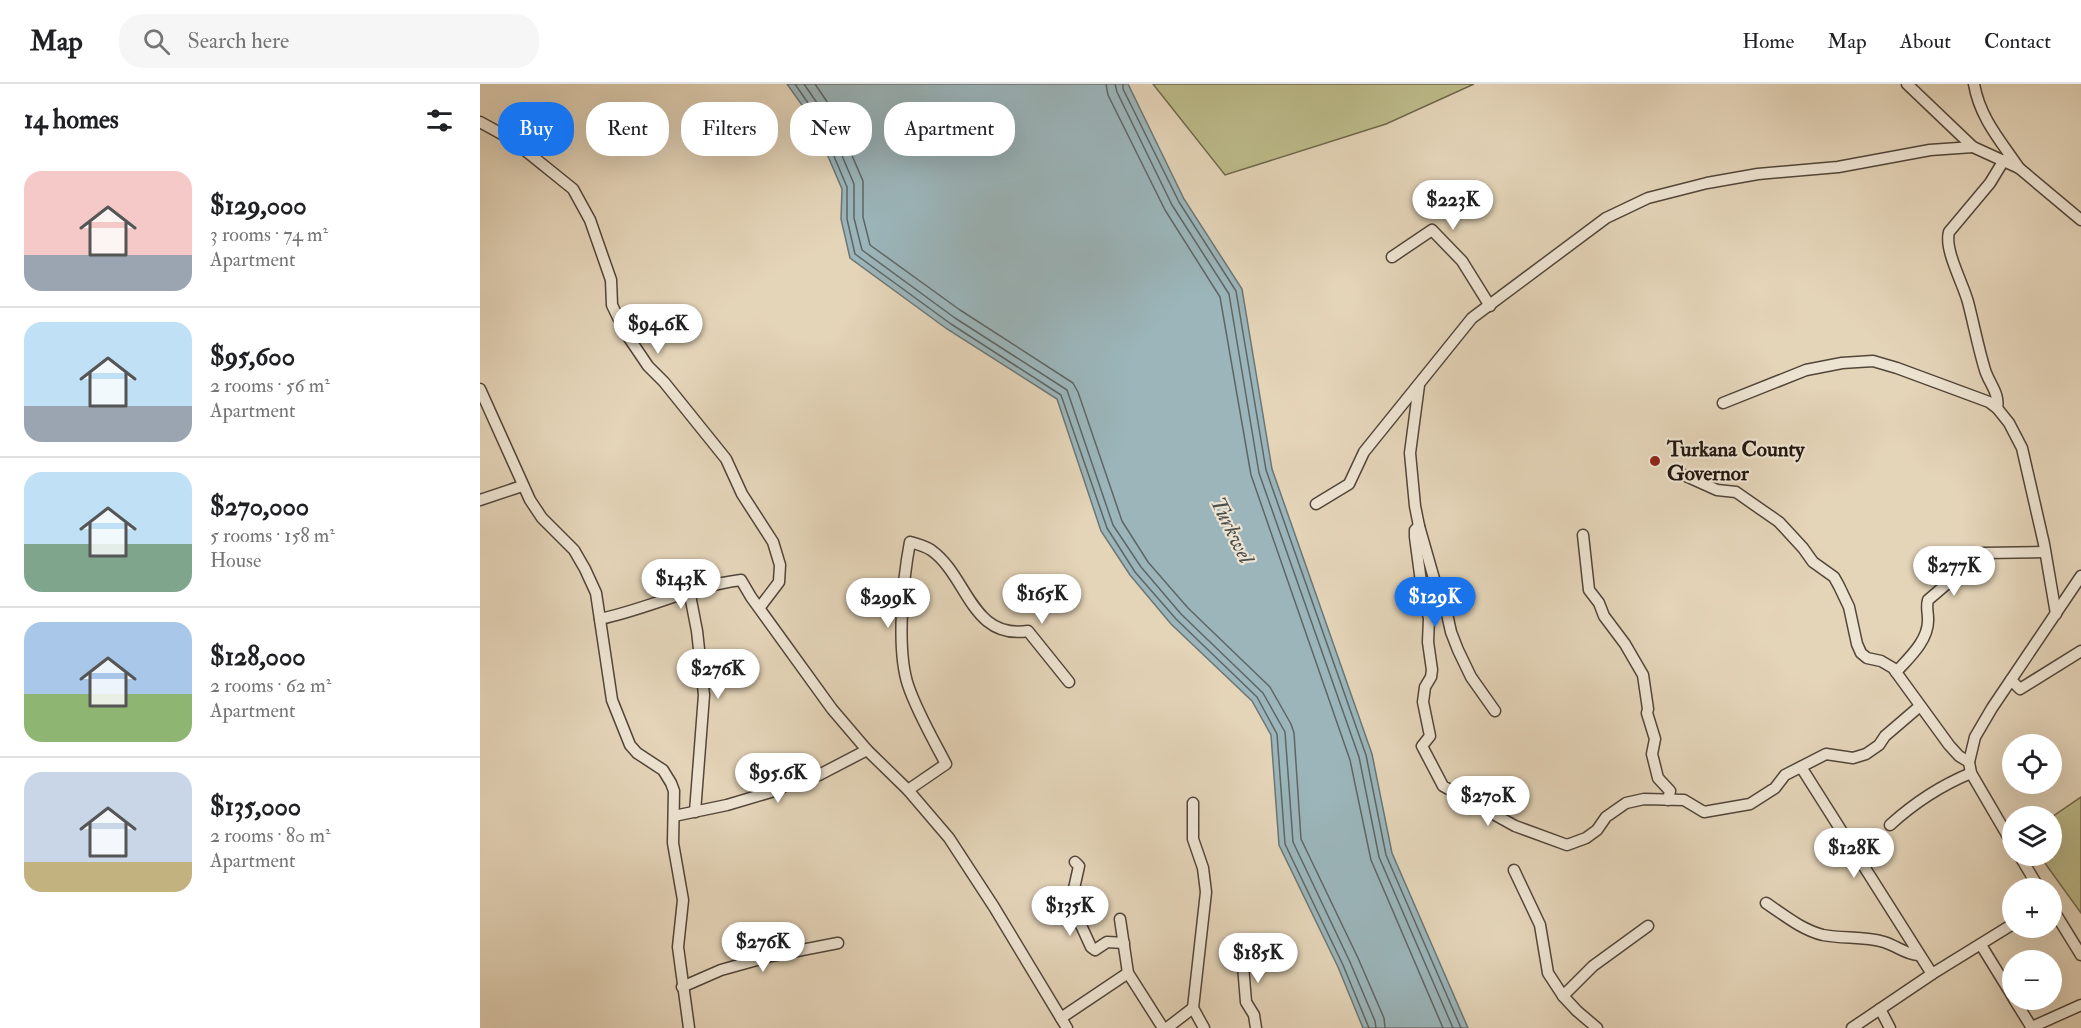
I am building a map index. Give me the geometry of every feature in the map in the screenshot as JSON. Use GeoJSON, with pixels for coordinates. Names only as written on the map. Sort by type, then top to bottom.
{"type":"FeatureCollection","features":[{"type":"Feature","properties":{"kind":"street"},"geometry":{"type":"LineString","coordinates":[[1907,84],[1973,147],[2019,168],[2081,220]]}},
{"type":"Feature","properties":{"kind":"street"},"geometry":{"type":"LineString","coordinates":[[1974,84],[1977,100],[1986,120],[2019,168]]}},
{"type":"Feature","properties":{"kind":"street"},"geometry":{"type":"LineString","coordinates":[[480,122],[511,139],[573,189],[590,220],[611,280],[612,305],[625,332],[648,366],[664,382],[726,459],[742,494],[773,542],[780,565],[779,582],[760,607]]}},
{"type":"Feature","properties":{"kind":"street"},"geometry":{"type":"LineString","coordinates":[[1316,504],[1349,484],[1364,452],[1472,318],[1606,218],[1648,198],[1699,185],[1758,174],[1839,166],[1930,150],[1973,147]]}},
{"type":"Feature","properties":{"kind":"street"},"geometry":{"type":"LineString","coordinates":[[1997,408],[1998,399],[1985,371],[1968,302],[1948,238],[1949,232],[1984,191],[2004,160]]}},
{"type":"Feature","properties":{"kind":"street"},"geometry":{"type":"LineString","coordinates":[[1392,257],[1432,230],[1462,261],[1490,306]]}},
{"type":"Feature","properties":{"kind":"street"},"geometry":{"type":"LineString","coordinates":[[1723,403],[1806,370],[1842,363],[1873,361],[1982,398],[1997,408],[2016,435],[2022,448],[2056,614]]}},
{"type":"Feature","properties":{"kind":"street"},"geometry":{"type":"LineString","coordinates":[[1419,385],[1410,453],[1419,526],[1435,582],[1443,596],[1451,632],[1458,650],[1471,676],[1495,711]]}},
{"type":"Feature","properties":{"kind":"street"},"geometry":{"type":"LineString","coordinates":[[480,389],[522,486],[542,518],[574,550],[596,593],[614,710],[630,745],[663,771],[671,783],[675,797],[673,843],[683,900],[678,947],[689,1028]]}},
{"type":"Feature","properties":{"kind":"street"},"geometry":{"type":"LineString","coordinates":[[1677,472],[1717,490],[1736,492],[1779,522],[1813,562],[1834,578],[1849,607],[1861,653],[1871,660],[1885,663],[1896,672],[1970,768],[2002,825]]}},
{"type":"Feature","properties":{"kind":"street"},"geometry":{"type":"LineString","coordinates":[[480,500],[522,486]]}},
{"type":"Feature","properties":{"kind":"street"},"geometry":{"type":"LineString","coordinates":[[1419,526],[1415,530],[1415,537],[1423,597],[1429,618],[1428,642],[1432,663],[1431,677],[1425,687],[1423,702],[1430,736],[1422,746],[1443,786],[1515,826],[1567,845],[1586,838],[1597,830],[1606,817],[1626,803],[1644,799],[1684,800],[1704,812],[1750,804],[1775,788],[1785,775],[1826,754],[1861,757],[1879,745],[1885,736],[1920,706]]}},
{"type":"Feature","properties":{"kind":"street"},"geometry":{"type":"LineString","coordinates":[[1583,535],[1589,590],[1599,603],[1604,616],[1625,644],[1642,675],[1647,713],[1655,739],[1652,754],[1658,778],[1670,791],[1668,800]]}},
{"type":"Feature","properties":{"kind":"street"},"geometry":{"type":"LineString","coordinates":[[908,790],[946,764],[907,684],[902,632],[904,586],[910,542],[932,551],[950,571],[979,613],[993,626],[1009,632],[1028,631],[1069,682]]}},
{"type":"Feature","properties":{"kind":"street"},"geometry":{"type":"LineString","coordinates":[[1896,672],[1920,645],[1924,636],[1929,619],[1926,611],[1928,600],[1983,554],[2045,552]]}},
{"type":"Feature","properties":{"kind":"street"},"geometry":{"type":"LineString","coordinates":[[1890,825],[1914,806],[1958,779],[1970,768],[1975,737],[2081,576]]}},
{"type":"Feature","properties":{"kind":"street"},"geometry":{"type":"LineString","coordinates":[[600,619],[644,608],[689,591],[718,583],[741,580],[832,709],[867,750],[908,790],[949,838],[1064,1023],[1128,973]]}},
{"type":"Feature","properties":{"kind":"street"},"geometry":{"type":"LineString","coordinates":[[2052,589],[2057,593],[2070,594]]}},
{"type":"Feature","properties":{"kind":"street"},"geometry":{"type":"LineString","coordinates":[[689,591],[697,631],[704,695],[695,812]]}},
{"type":"Feature","properties":{"kind":"street"},"geometry":{"type":"LineString","coordinates":[[2011,680],[2020,689],[2081,651]]}},
{"type":"Feature","properties":{"kind":"street"},"geometry":{"type":"LineString","coordinates":[[674,816],[752,798],[801,779],[819,775],[867,750]]}},
{"type":"Feature","properties":{"kind":"street"},"geometry":{"type":"LineString","coordinates":[[1801,767],[1932,974]]}},
{"type":"Feature","properties":{"kind":"street"},"geometry":{"type":"LineString","coordinates":[[1193,803],[1193,839],[1203,868],[1206,892],[1193,1008],[1204,1028]]}},
{"type":"Feature","properties":{"kind":"street"},"geometry":{"type":"LineString","coordinates":[[1075,862],[1079,866],[1073,893],[1074,910],[1091,947],[1095,950],[1107,942],[1124,943]]}},
{"type":"Feature","properties":{"kind":"street"},"geometry":{"type":"LineString","coordinates":[[1514,870],[1540,924],[1548,973],[1563,996],[1597,1028]]}},
{"type":"Feature","properties":{"kind":"street"},"geometry":{"type":"LineString","coordinates":[[1766,903],[1797,924],[1814,932],[1883,942],[1908,954],[1918,955]]}},
{"type":"Feature","properties":{"kind":"street"},"geometry":{"type":"LineString","coordinates":[[1120,920],[1128,973],[1165,1028],[1193,1008]]}},
{"type":"Feature","properties":{"kind":"street"},"geometry":{"type":"LineString","coordinates":[[2062,925],[2081,955]]}},
{"type":"Feature","properties":{"kind":"street"},"geometry":{"type":"LineString","coordinates":[[1563,996],[1593,966],[1648,926]]}},
{"type":"Feature","properties":{"kind":"street"},"geometry":{"type":"LineString","coordinates":[[1852,1028],[1932,974],[2002,931]]}},
{"type":"Feature","properties":{"kind":"street"},"geometry":{"type":"LineString","coordinates":[[1241,941],[1246,1002],[1254,1015],[1256,1028]]}},
{"type":"Feature","properties":{"kind":"street"},"geometry":{"type":"LineString","coordinates":[[682,987],[721,970],[771,956],[838,943]]}},
{"type":"Feature","properties":{"kind":"street"},"geometry":{"type":"LineString","coordinates":[[1981,945],[2002,979]]}},
{"type":"Feature","properties":{"kind":"street"},"geometry":{"type":"LineString","coordinates":[[2018,1028],[2031,1026],[2081,1005]]}},
{"type":"Feature","properties":{"kind":"street"},"geometry":{"type":"LineString","coordinates":[[1880,1009],[1890,1028]]}},
{"type":"Feature","properties":{"kind":"street"},"geometry":{"type":"LineString","coordinates":[[2021,1010],[2031,1026]]}},
{"type":"Feature","properties":{"kind":"shaded area"},"geometry":{"type":"Polygon","coordinates":[[[1153,84],[1474,84],[1386,124],[1225,175],[1153,84]]]}},
{"type":"Feature","properties":{"kind":"shaded area"},"geometry":{"type":"Polygon","coordinates":[[[2081,797],[2081,913],[2062,887],[2062,878],[2056,878],[2047,866],[2062,866],[2062,810],[2081,797]]]}},
{"type":"Feature","properties":{"kind":"water","name":"Turkwel"},"geometry":{"type":"Polygon","coordinates":[[[787,84],[1128,84],[1184,199],[1242,289],[1272,469],[1372,754],[1392,853],[1468,1028],[1363,1028],[1338,967],[1279,845],[1271,735],[1252,701],[1171,624],[1130,575],[1101,531],[1057,399],[947,329],[850,258],[841,219],[842,189],[828,156],[872,156],[872,102],[800,102],[787,84]]]}},
{"type":"Feature","properties":{"kind":"place","name":"Turkana County Governor"},"geometry":{"type":"Point","coordinates":[1655,461]}}]}
